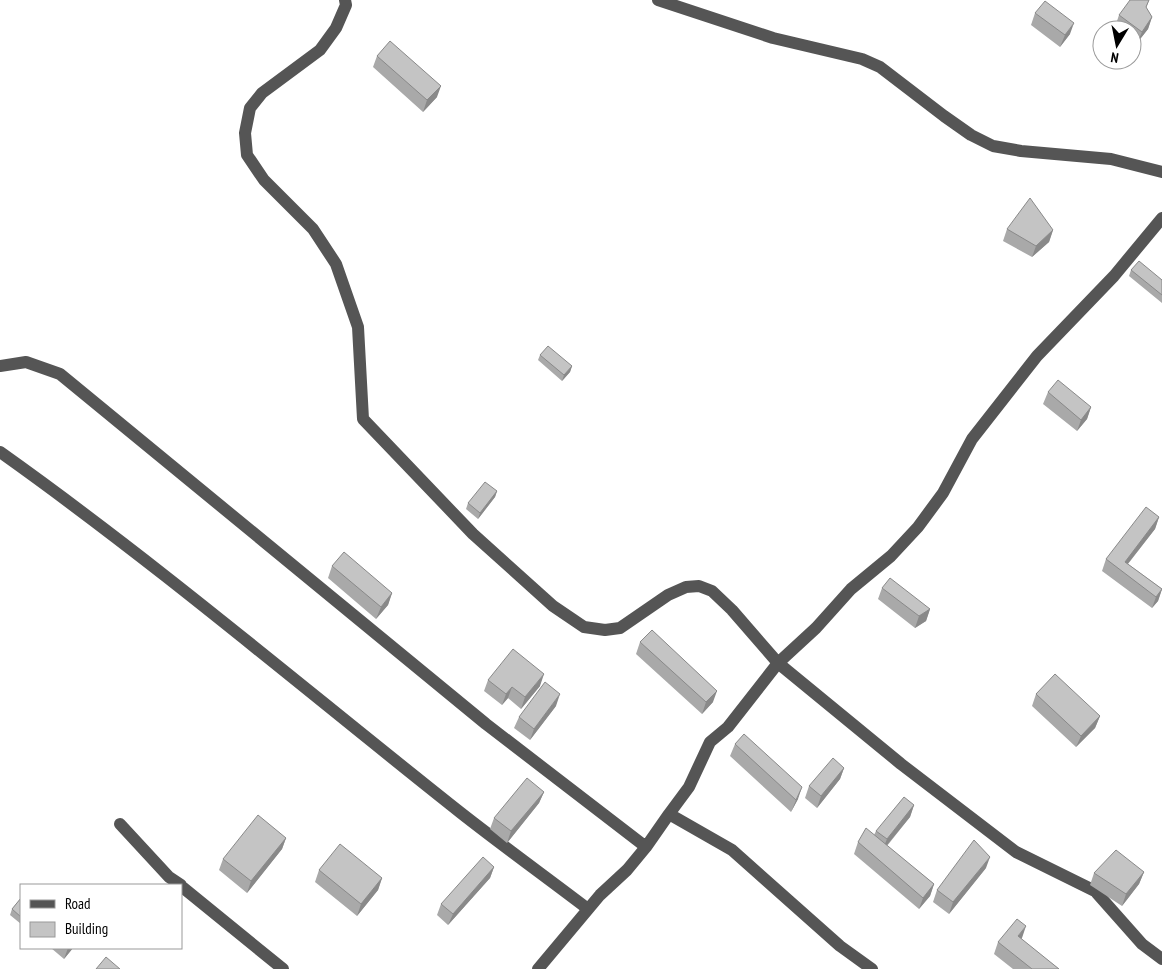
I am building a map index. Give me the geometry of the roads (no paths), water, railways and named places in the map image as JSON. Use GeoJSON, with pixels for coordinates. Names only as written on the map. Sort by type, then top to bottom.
{"type":"FeatureCollection","features":[{"type":"Feature","properties":{"kind":"street"},"geometry":{"type":"LineString","coordinates":[[345,0],[346,5],[336,28],[320,50],[262,93],[250,108],[245,132],[247,155],[264,180],[313,229],[336,264],[358,326],[363,419],[473,534],[553,606],[584,627],[605,630],[620,628],[668,595],[686,587],[699,586],[712,591],[732,610],[778,663],[901,764],[1016,852],[1095,891],[1142,944],[1162,959]]}},
{"type":"Feature","properties":{"kind":"street"},"geometry":{"type":"LineString","coordinates":[[658,0],[773,38],[862,59],[880,67],[971,135],[993,146],[1021,151],[1111,159],[1162,172]]}},
{"type":"Feature","properties":{"kind":"street"},"geometry":{"type":"LineString","coordinates":[[538,969],[588,909],[646,847],[689,787],[710,742],[728,727],[778,663],[816,628],[851,589],[891,556],[918,527],[942,493],[978,431],[1038,356],[1114,276],[1162,218]]}},
{"type":"Feature","properties":{"kind":"street"},"geometry":{"type":"LineString","coordinates":[[0,366],[26,362],[60,374],[486,724],[646,847]]}},
{"type":"Feature","properties":{"kind":"street"},"geometry":{"type":"LineString","coordinates":[[0,452],[53,489],[233,629],[462,814],[588,909]]}},
{"type":"Feature","properties":{"kind":"street"},"geometry":{"type":"LineString","coordinates":[[669,814],[732,850],[840,946],[872,969]]}},
{"type":"Feature","properties":{"kind":"street"},"geometry":{"type":"LineString","coordinates":[[120,824],[169,877],[180,884]]}},
{"type":"Feature","properties":{"kind":"street"},"geometry":{"type":"LineString","coordinates":[[182,886],[283,969]]}}]}
